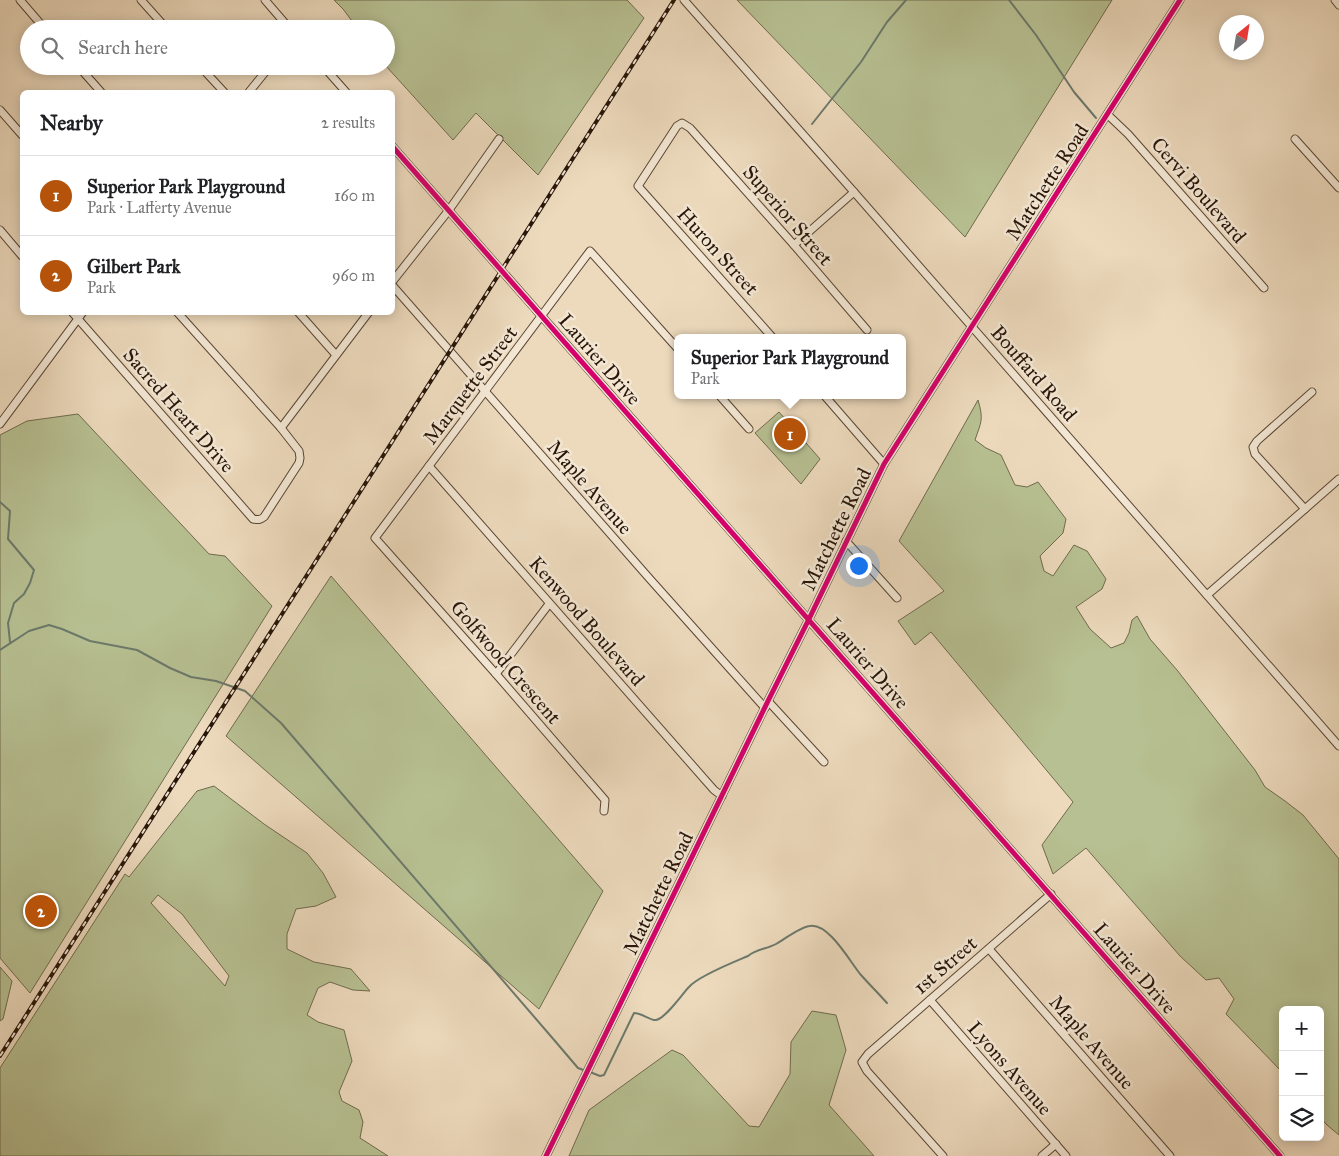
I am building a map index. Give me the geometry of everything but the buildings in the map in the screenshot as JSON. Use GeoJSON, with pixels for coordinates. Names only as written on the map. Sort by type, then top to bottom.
{"type":"FeatureCollection","features":[{"type":"Feature","properties":{"kind":"street"},"geometry":{"type":"LineString","coordinates":[[20,0],[37,20]]}},
{"type":"Feature","properties":{"kind":"street"},"geometry":{"type":"LineString","coordinates":[[141,0],[159,20]]}},
{"type":"Feature","properties":{"kind":"street"},"geometry":{"type":"LineString","coordinates":[[265,0],[282,20]]}},
{"type":"Feature","properties":{"kind":"street","name":"Bouffard Road"},"geometry":{"type":"LineString","coordinates":[[684,0],[1339,746]]}},
{"type":"Feature","properties":{"kind":"street","name":"Matchette Road"},"geometry":{"type":"LineString","coordinates":[[546,1156],[766,705],[810,619],[884,464],[1180,0]]}},
{"type":"Feature","properties":{"kind":"street"},"geometry":{"type":"LineString","coordinates":[[1335,0],[1339,5]]}},
{"type":"Feature","properties":{"kind":"street"},"geometry":{"type":"LineString","coordinates":[[86,75],[99,90]]}},
{"type":"Feature","properties":{"kind":"street"},"geometry":{"type":"LineString","coordinates":[[208,75],[222,90]]}},
{"type":"Feature","properties":{"kind":"street"},"geometry":{"type":"LineString","coordinates":[[251,90],[263,75]]}},
{"type":"Feature","properties":{"kind":"street"},"geometry":{"type":"LineString","coordinates":[[331,75],[344,90]]}},
{"type":"Feature","properties":{"kind":"street"},"geometry":{"type":"LineString","coordinates":[[0,110],[20,133]]}},
{"type":"Feature","properties":{"kind":"street","name":"Cervi Boulevard"},"geometry":{"type":"LineString","coordinates":[[1108,115],[1128,134],[1264,288]]}},
{"type":"Feature","properties":{"kind":"street","name":"Superior Street"},"geometry":{"type":"LineString","coordinates":[[638,186],[676,126],[682,123],[690,128],[794,244],[867,330]]}},
{"type":"Feature","properties":{"kind":"street"},"geometry":{"type":"LineString","coordinates":[[395,280],[449,210],[499,139]]}},
{"type":"Feature","properties":{"kind":"street"},"geometry":{"type":"LineString","coordinates":[[1296,139],[1339,188]]}},
{"type":"Feature","properties":{"kind":"street","name":"Laurier Drive"},"geometry":{"type":"LineString","coordinates":[[395,149],[810,619],[1280,1156]]}},
{"type":"Feature","properties":{"kind":"street","name":"Huron Street"},"geometry":{"type":"LineString","coordinates":[[638,186],[767,334]]}},
{"type":"Feature","properties":{"kind":"street"},"geometry":{"type":"LineString","coordinates":[[794,244],[854,192]]}},
{"type":"Feature","properties":{"kind":"street"},"geometry":{"type":"LineString","coordinates":[[0,230],[20,254]]}},
{"type":"Feature","properties":{"kind":"street","name":"Marquette Street"},"geometry":{"type":"LineString","coordinates":[[375,538],[590,250],[674,344]]}},
{"type":"Feature","properties":{"kind":"street","name":"Maple Avenue"},"geometry":{"type":"LineString","coordinates":[[395,287],[643,572],[766,705],[824,762]]}},
{"type":"Feature","properties":{"kind":"street","name":"Sacred Heart Drive"},"geometry":{"type":"LineString","coordinates":[[74,315],[253,519],[257,520],[264,517],[299,463],[299,451],[281,428]]}},
{"type":"Feature","properties":{"kind":"street"},"geometry":{"type":"LineString","coordinates":[[0,424],[80,315]]}},
{"type":"Feature","properties":{"kind":"street"},"geometry":{"type":"LineString","coordinates":[[180,315],[281,428],[367,315]]}},
{"type":"Feature","properties":{"kind":"street"},"geometry":{"type":"LineString","coordinates":[[301,315],[336,355]]}},
{"type":"Feature","properties":{"kind":"street"},"geometry":{"type":"LineString","coordinates":[[1305,509],[1255,454],[1254,447],[1257,441],[1312,392]]}},
{"type":"Feature","properties":{"kind":"street"},"geometry":{"type":"LineString","coordinates":[[723,399],[749,429]]}},
{"type":"Feature","properties":{"kind":"street"},"geometry":{"type":"LineString","coordinates":[[827,399],[884,464]]}},
{"type":"Feature","properties":{"kind":"street","name":"Kenwood Boulevard"},"geometry":{"type":"LineString","coordinates":[[429,466],[717,794],[722,796]]}},
{"type":"Feature","properties":{"kind":"street"},"geometry":{"type":"LineString","coordinates":[[1207,595],[1339,480]]}},
{"type":"Feature","properties":{"kind":"street","name":"Golfwood Crescent"},"geometry":{"type":"LineString","coordinates":[[375,538],[605,800],[604,811]]}},
{"type":"Feature","properties":{"kind":"street"},"geometry":{"type":"LineString","coordinates":[[846,541],[897,598]]}},
{"type":"Feature","properties":{"kind":"street"},"geometry":{"type":"LineString","coordinates":[[496,674],[549,604]]}},
{"type":"Feature","properties":{"kind":"street","name":"1st Street"},"geometry":{"type":"LineString","coordinates":[[943,1156],[867,1071],[862,1062],[868,1054],[1051,894]]}},
{"type":"Feature","properties":{"kind":"street","name":"Maple Avenue"},"geometry":{"type":"LineString","coordinates":[[988,949],[1170,1156]]}},
{"type":"Feature","properties":{"kind":"street","name":"Lyons Avenue"},"geometry":{"type":"LineString","coordinates":[[930,1000],[1066,1156]]}},
{"type":"Feature","properties":{"kind":"street"},"geometry":{"type":"LineString","coordinates":[[1042,1156],[1056,1144]]}},
{"type":"Feature","properties":{"kind":"green space"},"geometry":{"type":"Polygon","coordinates":[[[334,0],[627,0],[644,18],[538,175],[476,113],[453,140],[394,75],[395,20],[351,20],[334,0]]]}},
{"type":"Feature","properties":{"kind":"green space"},"geometry":{"type":"Polygon","coordinates":[[[737,0],[1112,0],[965,237],[737,0]]]}},
{"type":"Feature","properties":{"kind":"green space"},"geometry":{"type":"Polygon","coordinates":[[[978,400],[981,421],[975,440],[1001,455],[1015,485],[1027,487],[1038,482],[1066,519],[1063,533],[1040,556],[1044,571],[1053,576],[1074,545],[1087,551],[1106,579],[1102,589],[1076,607],[1090,629],[1111,648],[1124,643],[1132,620],[1137,616],[1150,639],[1177,670],[1255,770],[1265,787],[1303,815],[1339,859],[1339,1135],[1324,1122],[1324,1006],[1279,1006],[1279,1069],[1226,1014],[1234,999],[1219,978],[1206,980],[1180,956],[1086,848],[1053,874],[1042,845],[1073,802],[931,632],[915,645],[898,621],[944,591],[899,541],[978,400]]]}},
{"type":"Feature","properties":{"kind":"green space"},"geometry":{"type":"Polygon","coordinates":[[[779,412],[820,459],[801,484],[755,433],[779,412]]]}},
{"type":"Feature","properties":{"kind":"green space"},"geometry":{"type":"Polygon","coordinates":[[[78,414],[209,554],[225,556],[272,606],[30,993],[0,958],[0,435],[27,421],[78,414]]]}},
{"type":"Feature","properties":{"kind":"green space"},"geometry":{"type":"Polygon","coordinates":[[[331,576],[603,891],[539,1009],[226,736],[331,576]]]}},
{"type":"Feature","properties":{"kind":"green space"},"geometry":{"type":"Polygon","coordinates":[[[214,786],[264,824],[307,853],[323,873],[336,897],[316,906],[296,909],[287,934],[287,949],[314,962],[351,969],[370,991],[353,990],[330,982],[318,988],[307,1015],[318,1022],[344,1030],[352,1061],[339,1092],[342,1101],[359,1110],[363,1122],[360,1138],[388,1156],[0,1156],[0,1068],[125,874],[129,877],[197,791],[214,786]],[[158,895],[151,903],[225,986],[229,976],[182,914],[158,895]]]}},
{"type":"Feature","properties":{"kind":"green space"},"geometry":{"type":"Polygon","coordinates":[[[0,967],[12,981],[3,1019],[0,1021],[0,967]]]}},
{"type":"Feature","properties":{"kind":"green space"},"geometry":{"type":"Polygon","coordinates":[[[812,1011],[836,1015],[846,1050],[829,1105],[874,1156],[569,1156],[589,1110],[672,1050],[683,1055],[749,1126],[759,1127],[790,1074],[791,1042],[812,1011]]]}},
{"type":"Feature","properties":{"kind":"waterway"},"geometry":{"type":"LineString","coordinates":[[812,124],[861,62],[887,22],[906,0]]}},
{"type":"Feature","properties":{"kind":"waterway"},"geometry":{"type":"LineString","coordinates":[[1009,0],[1036,35],[1074,92],[1096,118]]}},
{"type":"Feature","properties":{"kind":"waterway"},"geometry":{"type":"LineString","coordinates":[[0,502],[10,511],[8,539],[34,570],[24,594],[14,603],[8,623],[10,642]]}},
{"type":"Feature","properties":{"kind":"waterway"},"geometry":{"type":"LineString","coordinates":[[0,650],[29,631],[49,625],[90,641],[137,650],[191,677],[216,681],[245,691],[281,723],[578,1068],[586,1071]]}},
{"type":"Feature","properties":{"kind":"waterway"},"geometry":{"type":"LineString","coordinates":[[590,1072],[600,1076],[604,1075],[634,1013],[656,1020],[669,1011],[689,987],[700,978],[754,952],[776,944],[797,931],[810,926],[817,927],[832,937],[861,975],[887,1003]]}},
{"type":"Feature","properties":{"kind":"railway"},"geometry":{"type":"LineString","coordinates":[[0,1056],[674,0]]}},
{"type":"Feature","properties":{"kind":"cycle path"},"geometry":{"type":"LineString","coordinates":[[546,1156],[884,464],[1180,0]]}},
{"type":"Feature","properties":{"kind":"cycle path"},"geometry":{"type":"LineString","coordinates":[[395,149],[1280,1156]]}},
{"type":"Feature","properties":{"kind":"place","name":"Superior Park Playground"},"geometry":{"type":"Point","coordinates":[790,434]}},
{"type":"Feature","properties":{"kind":"place","name":"Gilbert Park"},"geometry":{"type":"Point","coordinates":[41,911]}}]}
